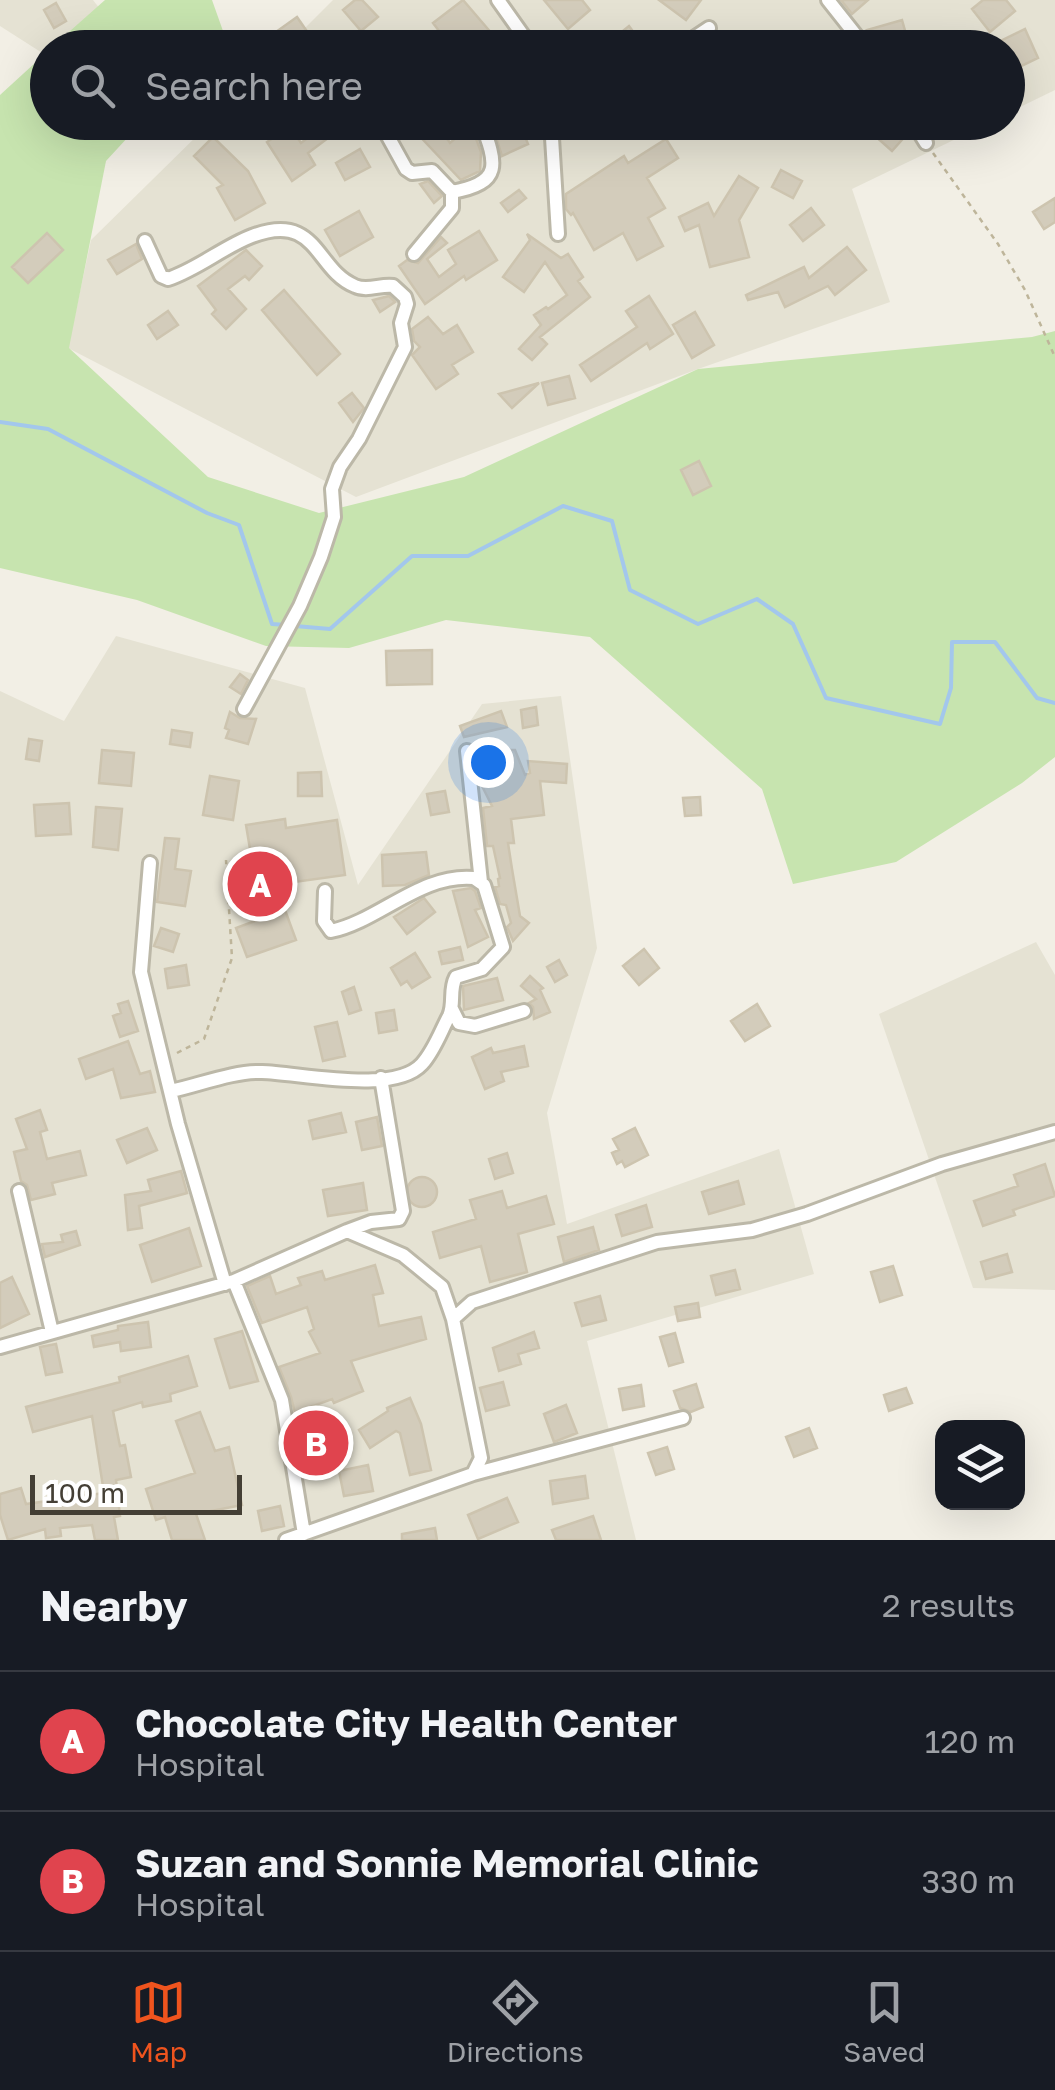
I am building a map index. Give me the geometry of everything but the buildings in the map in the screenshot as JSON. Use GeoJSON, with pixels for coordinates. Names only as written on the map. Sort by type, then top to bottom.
{"type":"FeatureCollection","features":[{"type":"Feature","properties":{"kind":"street"},"geometry":{"type":"LineString","coordinates":[[498,0],[519,30]]}},
{"type":"Feature","properties":{"kind":"street"},"geometry":{"type":"LineString","coordinates":[[828,0],[852,30]]}},
{"type":"Feature","properties":{"kind":"street"},"geometry":{"type":"LineString","coordinates":[[390,140],[406,169],[412,174],[432,171],[452,192],[452,208],[414,254]]}},
{"type":"Feature","properties":{"kind":"street"},"geometry":{"type":"LineString","coordinates":[[452,192],[476,188],[491,174],[494,158],[488,140]]}},
{"type":"Feature","properties":{"kind":"street"},"geometry":{"type":"LineString","coordinates":[[555,140],[558,234]]}},
{"type":"Feature","properties":{"kind":"street"},"geometry":{"type":"LineString","coordinates":[[144,241],[161,276],[168,279],[251,236],[280,230],[310,240],[330,267],[354,286],[394,286],[405,298],[400,334],[406,347],[359,439],[340,467],[332,489],[334,516],[322,557],[244,709]]}},
{"type":"Feature","properties":{"kind":"street"},"geometry":{"type":"LineString","coordinates":[[467,750],[481,882],[502,947],[482,970],[456,978],[451,987],[452,1008],[459,1023],[476,1026],[524,1011]]}},
{"type":"Feature","properties":{"kind":"street"},"geometry":{"type":"LineString","coordinates":[[150,863],[141,972],[171,1091],[230,1282],[282,1400],[304,1534]]}},
{"type":"Feature","properties":{"kind":"street"},"geometry":{"type":"LineString","coordinates":[[326,891],[324,921],[330,931],[374,916],[431,886],[468,877],[481,882]]}},
{"type":"Feature","properties":{"kind":"street"},"geometry":{"type":"LineString","coordinates":[[171,1091],[258,1071],[335,1080],[410,1073],[423,1063],[452,1008]]}},
{"type":"Feature","properties":{"kind":"street"},"geometry":{"type":"LineString","coordinates":[[0,1347],[230,1282],[371,1222],[393,1222],[403,1211],[381,1078]]}},
{"type":"Feature","properties":{"kind":"street"},"geometry":{"type":"LineString","coordinates":[[453,1319],[472,1302],[657,1242],[770,1224],[925,1170],[1055,1132]]}},
{"type":"Feature","properties":{"kind":"street"},"geometry":{"type":"LineString","coordinates":[[20,1191],[52,1332]]}},
{"type":"Feature","properties":{"kind":"street"},"geometry":{"type":"LineString","coordinates":[[347,1231],[403,1254],[442,1287],[453,1319],[481,1458],[473,1474]]}},
{"type":"Feature","properties":{"kind":"street"},"geometry":{"type":"LineString","coordinates":[[286,1540],[473,1474],[683,1418]]}},
{"type":"Feature","properties":{"kind":"path"},"geometry":{"type":"LineString","coordinates":[[926,143],[1007,259],[1055,357]]}},
{"type":"Feature","properties":{"kind":"path"},"geometry":{"type":"LineString","coordinates":[[163,1060],[204,1039],[232,958],[226,860]]}},
{"type":"Feature","properties":{"kind":"shaded area"},"geometry":{"type":"Polygon","coordinates":[[[0,0],[93,0],[100,9],[76,30],[30,30],[30,45],[0,26],[0,0]]]}},
{"type":"Feature","properties":{"kind":"shaded area"},"geometry":{"type":"Polygon","coordinates":[[[333,0],[1055,0],[1055,90],[1025,105],[1025,30],[303,30],[333,0]]]}},
{"type":"Feature","properties":{"kind":"shaded area"},"geometry":{"type":"Polygon","coordinates":[[[193,140],[954,140],[852,189],[890,302],[356,497],[68,348],[91,240],[193,140]]]}},
{"type":"Feature","properties":{"kind":"shaded area"},"geometry":{"type":"Polygon","coordinates":[[[116,636],[305,688],[358,885],[482,704],[561,696],[597,948],[547,1113],[567,1224],[779,1149],[814,1274],[587,1341],[636,1540],[0,1540],[0,691],[64,721],[116,636]]]}},
{"type":"Feature","properties":{"kind":"shaded area"},"geometry":{"type":"Polygon","coordinates":[[[1036,942],[1055,975],[1055,1290],[973,1288],[879,1014],[1036,942]]]}},
{"type":"Feature","properties":{"kind":"green space"},"geometry":{"type":"Polygon","coordinates":[[[105,0],[212,0],[223,30],[71,30],[105,0]]]}},
{"type":"Feature","properties":{"kind":"green space"},"geometry":{"type":"Polygon","coordinates":[[[30,68],[30,140],[125,140],[106,161],[69,348],[208,477],[319,513],[464,477],[698,369],[1032,337],[1055,331],[1055,757],[1022,783],[896,862],[793,884],[762,789],[590,637],[446,620],[349,648],[266,646],[137,600],[0,568],[0,95],[30,68]]]}},
{"type":"Feature","properties":{"kind":"waterway"},"geometry":{"type":"LineString","coordinates":[[0,422],[48,429],[207,513],[239,525],[272,624],[286,625]]}},
{"type":"Feature","properties":{"kind":"waterway"},"geometry":{"type":"LineString","coordinates":[[295,626],[330,629],[412,556],[468,556],[563,506],[612,521],[630,590],[698,624],[757,599],[793,624],[826,698],[940,724],[951,688],[952,642],[995,642],[1037,698],[1055,703]]}},
{"type":"Feature","properties":{"kind":"place","name":"Chocolate City Health Center"},"geometry":{"type":"Point","coordinates":[260,884]}},
{"type":"Feature","properties":{"kind":"place","name":"Suzan and Sonnie Memorial Clinic"},"geometry":{"type":"Point","coordinates":[316,1443]}}]}
